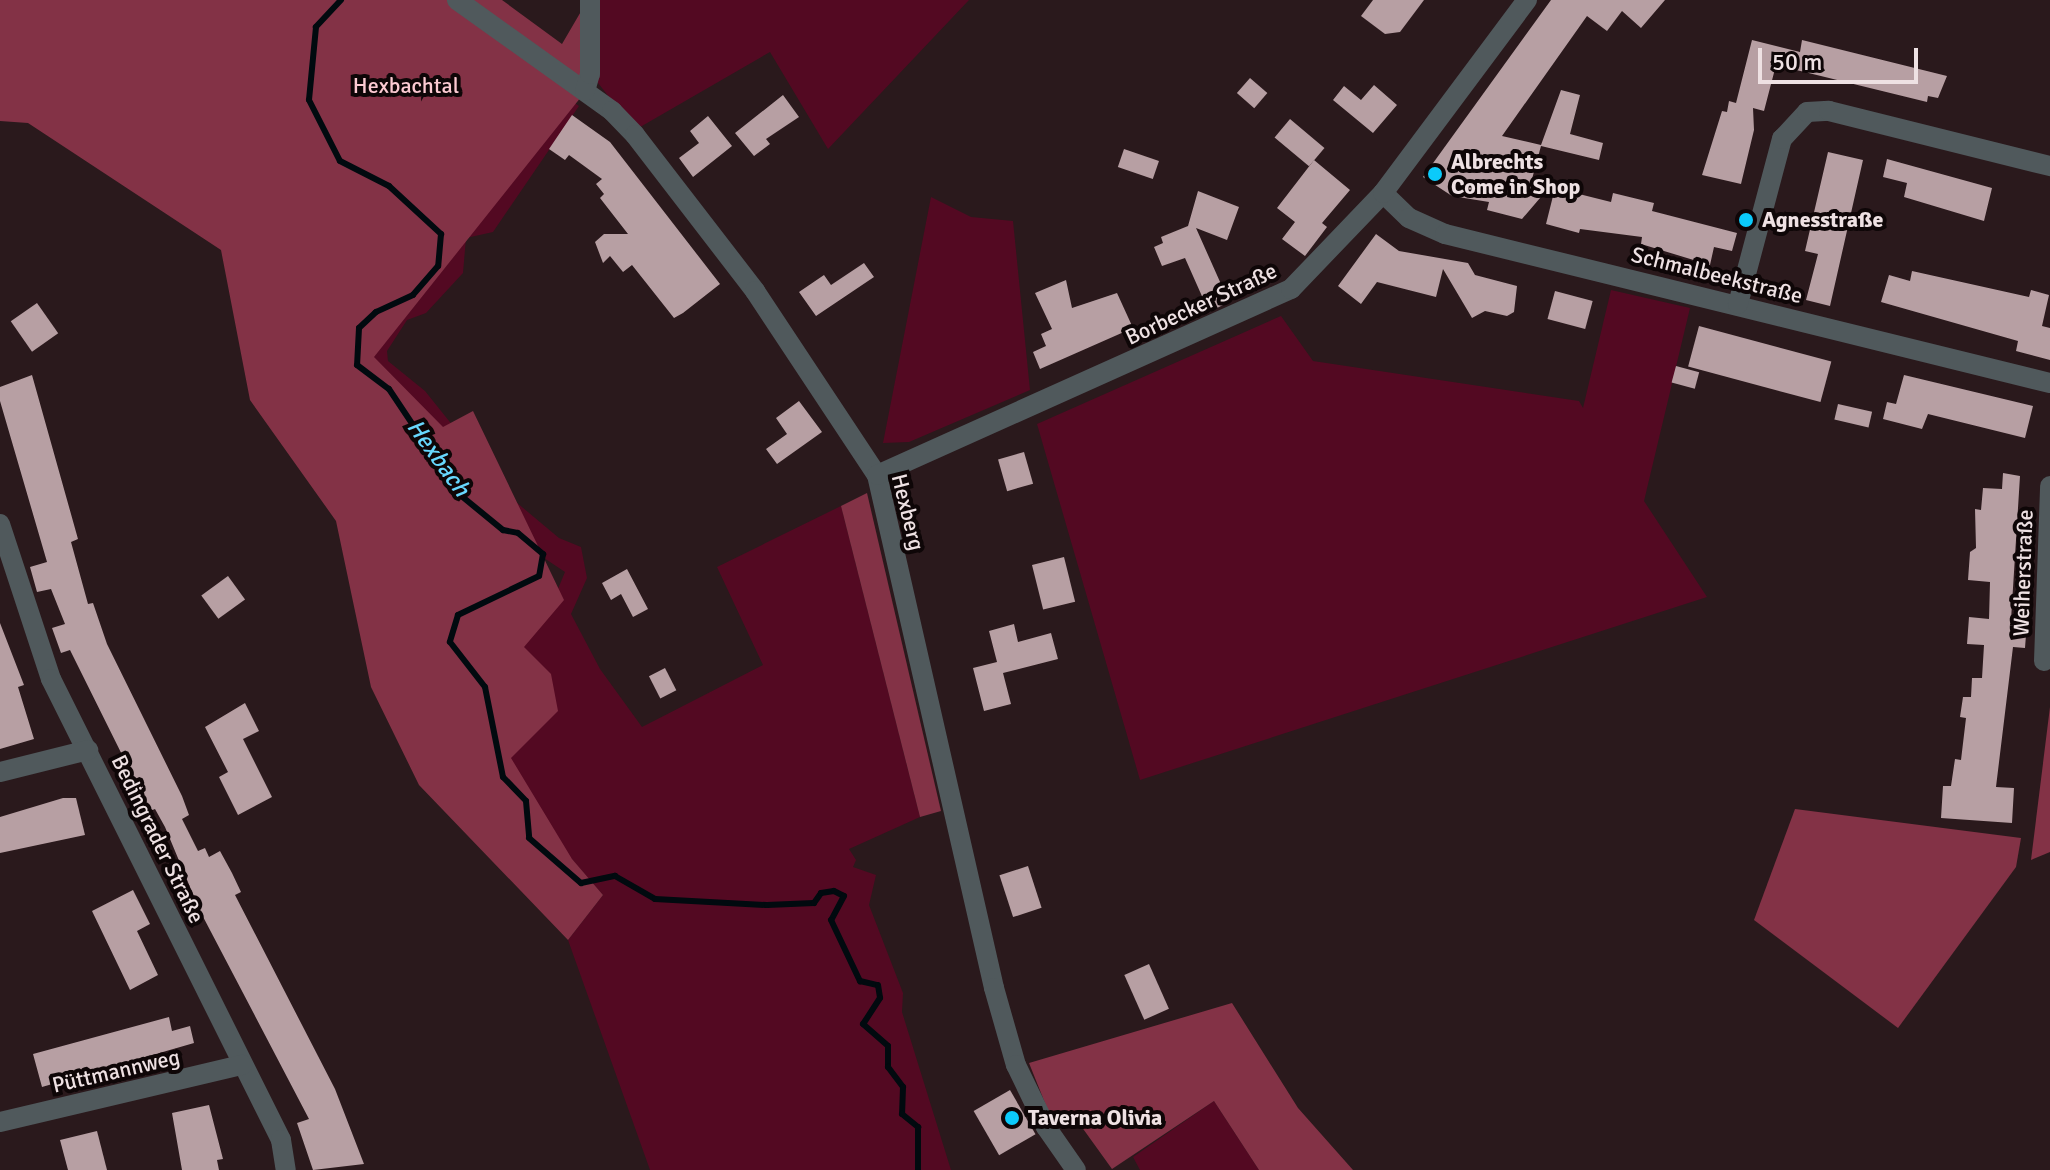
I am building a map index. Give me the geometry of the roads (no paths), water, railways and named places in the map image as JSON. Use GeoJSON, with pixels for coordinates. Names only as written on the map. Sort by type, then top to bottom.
{"type":"FeatureCollection","features":[{"type":"Feature","properties":{"kind":"street","name":"Hexberg"},"geometry":{"type":"LineString","coordinates":[[457,0],[585,91],[635,135],[746,279],[877,475],[994,988],[1016,1065],[1046,1127],[1076,1170]]}},
{"type":"Feature","properties":{"kind":"street"},"geometry":{"type":"LineString","coordinates":[[585,91],[590,74],[590,0]]}},
{"type":"Feature","properties":{"kind":"street","name":"Borbecker Straße"},"geometry":{"type":"LineString","coordinates":[[877,475],[1270,301],[1310,274],[1383,193],[1527,0]]}},
{"type":"Feature","properties":{"kind":"street"},"geometry":{"type":"LineString","coordinates":[[1738,304],[1782,139],[1807,112],[1829,111],[2050,166]]}},
{"type":"Feature","properties":{"kind":"street","name":"Schmalbeekstraße"},"geometry":{"type":"LineString","coordinates":[[1383,193],[1409,218],[1445,234],[2050,383]]}},
{"type":"Feature","properties":{"kind":"street","name":"Weiherstraße"},"geometry":{"type":"LineString","coordinates":[[2044,661],[2050,486]]}},
{"type":"Feature","properties":{"kind":"street","name":"Bedingrader Straße"},"geometry":{"type":"LineString","coordinates":[[0,524],[51,679],[281,1140],[286,1170]]}},
{"type":"Feature","properties":{"kind":"street"},"geometry":{"type":"LineString","coordinates":[[0,772],[88,750]]}},
{"type":"Feature","properties":{"kind":"street","name":"Püttmannweg"},"geometry":{"type":"LineString","coordinates":[[0,1122],[242,1065]]}},
{"type":"Feature","properties":{"kind":"waterway","name":"Hexbach"},"geometry":{"type":"LineString","coordinates":[[341,0],[316,27],[309,100],[340,161],[389,186],[441,234],[438,266],[413,295],[376,312],[359,328],[357,365],[389,389],[459,494],[503,530],[518,533],[543,554],[539,576],[458,615],[450,642],[485,687],[503,777],[526,801],[529,838],[581,883],[615,876],[655,899],[767,905],[814,903],[821,893],[834,891],[844,896],[831,920],[860,981],[878,985],[880,998],[863,1024],[888,1046],[888,1067],[903,1087],[902,1114],[918,1127],[918,1170]]}},
{"type":"Feature","properties":{"kind":"place","name":"Albrechts Come in Shop"},"geometry":{"type":"Point","coordinates":[1435,174]}},
{"type":"Feature","properties":{"kind":"place","name":"Agnesstraße"},"geometry":{"type":"Point","coordinates":[1746,220]}},
{"type":"Feature","properties":{"kind":"place","name":"Taverna Olivia"},"geometry":{"type":"Point","coordinates":[1012,1118]}},
{"type":"Feature","properties":{"kind":"park label","name":"Hexbachtal"},"geometry":{"type":"Point","coordinates":[406,86]}}]}
